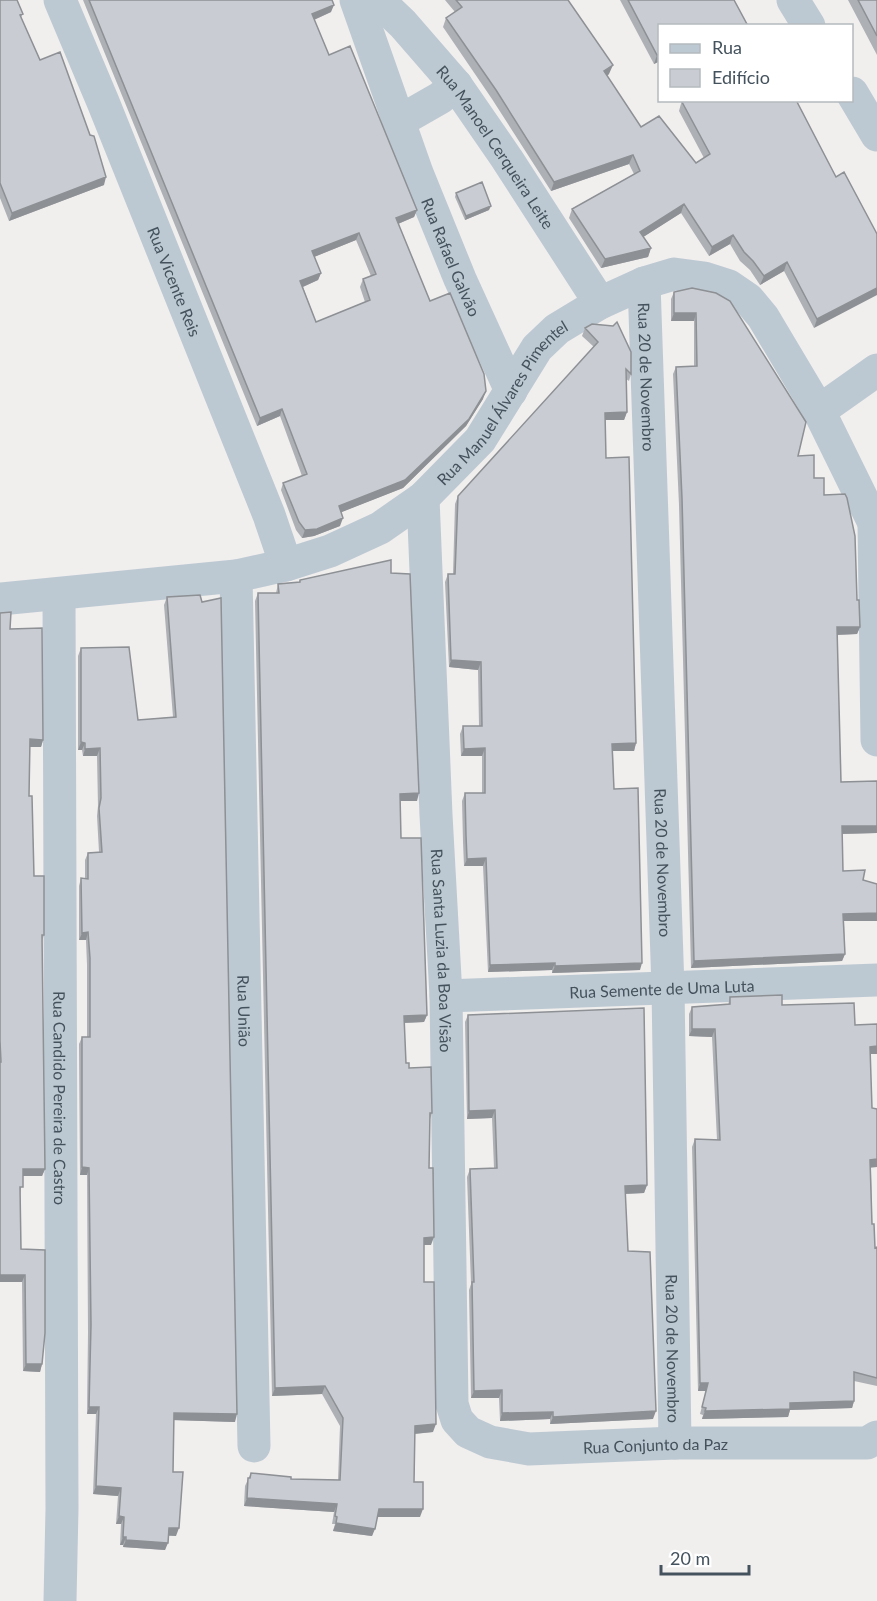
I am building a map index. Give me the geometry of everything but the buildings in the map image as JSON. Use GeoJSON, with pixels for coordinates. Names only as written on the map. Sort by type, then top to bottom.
{"type":"FeatureCollection","features":[{"type":"Feature","properties":{"kind":"street","name":"Rua Vicente Reis"},"geometry":{"type":"LineString","coordinates":[[60,0],[269,515],[286,565]]}},
{"type":"Feature","properties":{"kind":"street","name":"Rua Rafael Galvão"},"geometry":{"type":"LineString","coordinates":[[356,0],[398,122],[460,279],[511,391]]}},
{"type":"Feature","properties":{"kind":"street","name":"Rua Manoel Cerqueira Leite"},"geometry":{"type":"LineString","coordinates":[[378,0],[456,85],[600,303]]}},
{"type":"Feature","properties":{"kind":"street"},"geometry":{"type":"LineString","coordinates":[[794,0],[808,24]]}},
{"type":"Feature","properties":{"kind":"street"},"geometry":{"type":"LineString","coordinates":[[398,122],[440,98],[456,85]]}},
{"type":"Feature","properties":{"kind":"street"},"geometry":{"type":"LineString","coordinates":[[853,95],[877,135]]}},
{"type":"Feature","properties":{"kind":"street","name":"Rua Manuel Álvares Pimentel"},"geometry":{"type":"LineString","coordinates":[[1,597],[59,594],[236,576],[286,565],[330,551],[380,528],[423,498],[480,440],[537,348],[557,329],[600,303],[644,283],[674,274],[704,278],[729,286],[748,298],[763,317],[819,411],[875,526]]}},
{"type":"Feature","properties":{"kind":"street","name":"Rua 20 de Novembro"},"geometry":{"type":"LineString","coordinates":[[644,283],[668,988],[675,1443]]}},
{"type":"Feature","properties":{"kind":"street"},"geometry":{"type":"LineString","coordinates":[[819,411],[877,370]]}},
{"type":"Feature","properties":{"kind":"street","name":"Rua Santa Luzia da Boa Visão"},"geometry":{"type":"LineString","coordinates":[[423,498],[446,996],[452,1404]]}},
{"type":"Feature","properties":{"kind":"street"},"geometry":{"type":"LineString","coordinates":[[875,526],[877,740]]}},
{"type":"Feature","properties":{"kind":"street","name":"Rua União"},"geometry":{"type":"LineString","coordinates":[[236,576],[254,1446]]}},
{"type":"Feature","properties":{"kind":"street","name":"Rua Candido Pereira de Castro"},"geometry":{"type":"LineString","coordinates":[[59,594],[62,1497],[60,1601]]}},
{"type":"Feature","properties":{"kind":"street","name":"Rua Semente de Uma Luta"},"geometry":{"type":"LineString","coordinates":[[446,996],[877,980]]}},
{"type":"Feature","properties":{"kind":"street","name":"Rua Conjunto da Paz"},"geometry":{"type":"LineString","coordinates":[[452,1404],[458,1420],[468,1432],[490,1442],[529,1449],[675,1443],[867,1443],[877,1437]]}}]}
